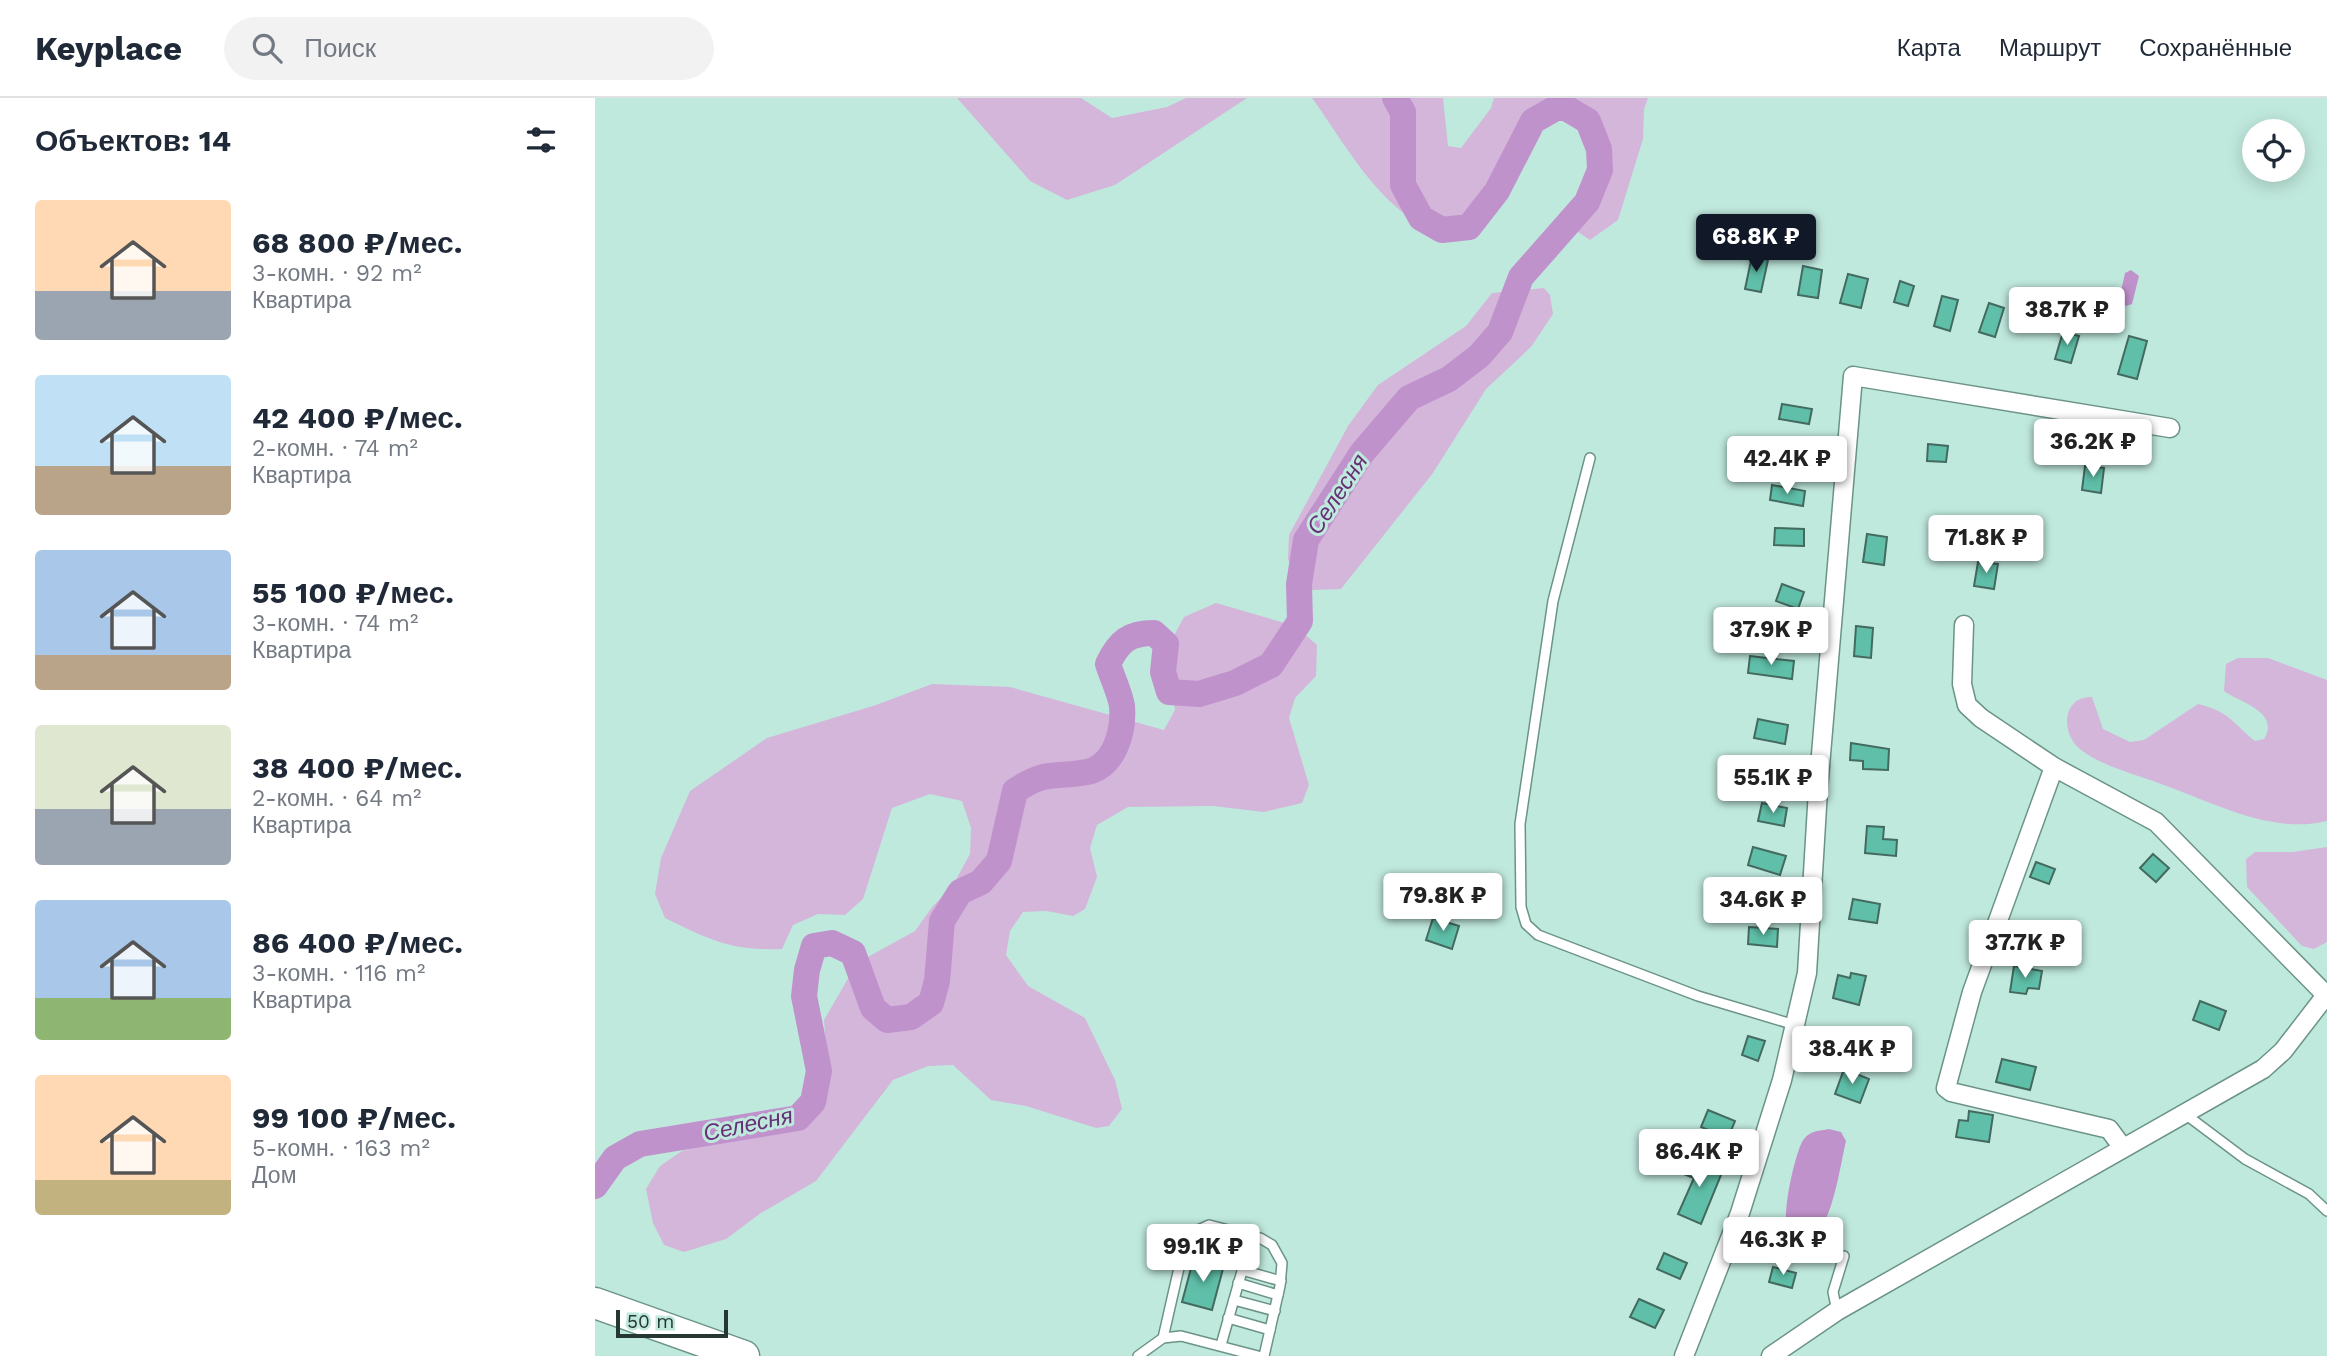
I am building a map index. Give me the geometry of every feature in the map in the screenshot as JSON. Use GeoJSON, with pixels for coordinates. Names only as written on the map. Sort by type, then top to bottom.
{"type":"FeatureCollection","features":[{"type":"Feature","properties":{"kind":"highway"},"geometry":{"type":"LineString","coordinates":[[595,1303],[744,1356]]}},
{"type":"Feature","properties":{"kind":"street"},"geometry":{"type":"LineString","coordinates":[[1683,1356],[1740,1213],[1797,1025],[1812,923],[1818,790],[1853,376],[2170,428]]}},
{"type":"Feature","properties":{"kind":"street"},"geometry":{"type":"LineString","coordinates":[[1771,1356],[1837,1311],[2263,1069],[2283,1051],[2326,994],[2156,822],[2054,767],[1981,718],[1967,705],[1962,684],[1964,625]]}},
{"type":"Feature","properties":{"kind":"street"},"geometry":{"type":"LineString","coordinates":[[2054,767],[1972,992],[1946,1088],[1951,1092],[2109,1129],[2123,1148]]}},
{"type":"Feature","properties":{"kind":"lane"},"geometry":{"type":"LineString","coordinates":[[1590,458],[1553,601],[1520,824],[1521,907],[1526,924],[1538,936],[1698,996],[1797,1025]]}},
{"type":"Feature","properties":{"kind":"lane"},"geometry":{"type":"LineString","coordinates":[[2185,1114],[2245,1159],[2309,1194],[2327,1211]]}},
{"type":"Feature","properties":{"kind":"lane"},"geometry":{"type":"LineString","coordinates":[[1163,1338],[1184,1246],[1191,1237],[1209,1225],[1252,1236],[1272,1245],[1282,1263],[1281,1281],[1264,1356]]}},
{"type":"Feature","properties":{"kind":"lane"},"geometry":{"type":"LineString","coordinates":[[1220,1345],[1252,1236]]}},
{"type":"Feature","properties":{"kind":"lane"},"geometry":{"type":"LineString","coordinates":[[1837,1311],[1833,1300],[1835,1281],[1845,1256]]}},
{"type":"Feature","properties":{"kind":"lane"},"geometry":{"type":"LineString","coordinates":[[1242,1270],[1281,1281]]}},
{"type":"Feature","properties":{"kind":"lane"},"geometry":{"type":"LineString","coordinates":[[1238,1283],[1278,1295]]}},
{"type":"Feature","properties":{"kind":"lane"},"geometry":{"type":"LineString","coordinates":[[1234,1300],[1275,1311]]}},
{"type":"Feature","properties":{"kind":"lane"},"geometry":{"type":"LineString","coordinates":[[1228,1318],[1270,1330]]}},
{"type":"Feature","properties":{"kind":"lane"},"geometry":{"type":"LineString","coordinates":[[1138,1356],[1163,1338],[1181,1336],[1258,1356]]}},
{"type":"Feature","properties":{"kind":"shaded area"},"geometry":{"type":"Polygon","coordinates":[[[957,98],[1081,98],[1112,118],[1167,107],[1186,98],[1247,98],[1115,185],[1067,200],[1030,181],[957,98]]]}},
{"type":"Feature","properties":{"kind":"shaded area"},"geometry":{"type":"Polygon","coordinates":[[[1312,98],[1443,98],[1448,146],[1461,148],[1491,108],[1494,98],[1648,98],[1644,109],[1643,139],[1618,220],[1590,240],[1572,228],[1597,176],[1599,149],[1587,119],[1561,105],[1533,122],[1497,191],[1469,227],[1445,230],[1422,224],[1402,212],[1384,196],[1352,156],[1312,98]]]}},
{"type":"Feature","properties":{"kind":"shaded area"},"geometry":{"type":"Polygon","coordinates":[[[2131,270],[2139,276],[2132,304],[2126,306],[2120,296],[2125,273],[2131,270]]]}},
{"type":"Feature","properties":{"kind":"shaded area"},"geometry":{"type":"Polygon","coordinates":[[[1544,288],[1550,295],[1553,314],[1531,347],[1486,389],[1433,473],[1341,589],[1312,590],[1288,560],[1289,535],[1348,426],[1378,385],[1466,326],[1492,293],[1544,288]]]}},
{"type":"Feature","properties":{"kind":"shaded area"},"geometry":{"type":"Polygon","coordinates":[[[1216,603],[1295,626],[1317,645],[1316,676],[1295,698],[1289,718],[1309,785],[1302,803],[1264,812],[1213,806],[1128,807],[1097,825],[1090,848],[1097,877],[1085,909],[1073,916],[1046,911],[1023,912],[1010,931],[1006,955],[1028,986],[1085,1018],[1115,1080],[1122,1109],[1109,1126],[1096,1128],[1026,1106],[991,1100],[953,1065],[928,1066],[893,1080],[816,1181],[761,1213],[726,1239],[684,1252],[664,1245],[653,1223],[646,1189],[660,1166],[682,1151],[805,1124],[818,1112],[829,1088],[824,1020],[857,963],[915,931],[933,906],[952,887],[970,854],[971,828],[962,801],[930,794],[892,808],[863,899],[845,915],[818,914],[793,925],[782,949],[734,946],[708,938],[665,918],[655,894],[661,858],[690,791],[767,738],[876,705],[932,684],[1010,687],[1164,730],[1175,710],[1168,647],[1184,617],[1216,603]]]}},
{"type":"Feature","properties":{"kind":"shaded area"},"geometry":{"type":"Polygon","coordinates":[[[2238,658],[2268,658],[2327,680],[2327,821],[2285,824],[2221,807],[2100,761],[2081,750],[2070,735],[2067,717],[2070,709],[2082,698],[2092,697],[2103,729],[2130,742],[2144,740],[2198,704],[2224,714],[2255,741],[2264,739],[2268,730],[2263,715],[2224,691],[2226,664],[2238,658]]]}},
{"type":"Feature","properties":{"kind":"shaded area"},"geometry":{"type":"Polygon","coordinates":[[[2327,847],[2327,942],[2314,949],[2302,946],[2247,887],[2246,859],[2255,852],[2293,852],[2327,847]]]}},
{"type":"Feature","properties":{"kind":"shaded area"},"geometry":{"type":"Polygon","coordinates":[[[1829,1129],[1841,1132],[1846,1141],[1831,1207],[1820,1230],[1813,1237],[1796,1232],[1788,1226],[1786,1209],[1790,1182],[1804,1139],[1812,1132],[1829,1129]]]}},
{"type":"Feature","properties":{"kind":"building"},"geometry":{"type":"Polygon","coordinates":[[[1752,256],[1768,260],[1761,292],[1745,289],[1752,256]]]}},
{"type":"Feature","properties":{"kind":"building"},"geometry":{"type":"Polygon","coordinates":[[[1803,266],[1822,270],[1818,298],[1798,295],[1803,266]]]}},
{"type":"Feature","properties":{"kind":"building"},"geometry":{"type":"Polygon","coordinates":[[[1848,274],[1868,279],[1861,308],[1840,303],[1848,274]]]}},
{"type":"Feature","properties":{"kind":"building"},"geometry":{"type":"Polygon","coordinates":[[[1900,281],[1914,286],[1908,306],[1894,302],[1900,281]]]}},
{"type":"Feature","properties":{"kind":"building"},"geometry":{"type":"Polygon","coordinates":[[[1942,296],[1958,300],[1950,331],[1934,326],[1942,296]]]}},
{"type":"Feature","properties":{"kind":"building"},"geometry":{"type":"Polygon","coordinates":[[[1989,303],[2004,308],[1995,337],[1979,332],[1989,303]]]}},
{"type":"Feature","properties":{"kind":"building"},"geometry":{"type":"Polygon","coordinates":[[[2063,332],[2079,336],[2071,363],[2055,359],[2063,332]]]}},
{"type":"Feature","properties":{"kind":"building"},"geometry":{"type":"Polygon","coordinates":[[[2129,336],[2147,341],[2137,379],[2118,374],[2129,336]]]}},
{"type":"Feature","properties":{"kind":"building"},"geometry":{"type":"Polygon","coordinates":[[[1782,404],[1812,409],[1809,424],[1779,419],[1782,404]]]}},
{"type":"Feature","properties":{"kind":"building"},"geometry":{"type":"Polygon","coordinates":[[[1928,444],[1948,446],[1946,462],[1927,461],[1928,444]]]}},
{"type":"Feature","properties":{"kind":"building"},"geometry":{"type":"Polygon","coordinates":[[[2085,466],[2104,468],[2101,493],[2082,490],[2085,466]]]}},
{"type":"Feature","properties":{"kind":"building"},"geometry":{"type":"Polygon","coordinates":[[[1772,485],[1805,491],[1803,506],[1770,500],[1772,485]]]}},
{"type":"Feature","properties":{"kind":"building"},"geometry":{"type":"Polygon","coordinates":[[[1775,528],[1804,529],[1804,546],[1774,545],[1775,528]]]}},
{"type":"Feature","properties":{"kind":"building"},"geometry":{"type":"Polygon","coordinates":[[[1867,534],[1887,537],[1884,565],[1863,562],[1867,534]]]}},
{"type":"Feature","properties":{"kind":"building"},"geometry":{"type":"Polygon","coordinates":[[[1978,562],[1998,564],[1994,589],[1974,586],[1978,562]]]}},
{"type":"Feature","properties":{"kind":"building"},"geometry":{"type":"Polygon","coordinates":[[[1782,584],[1804,592],[1798,609],[1776,601],[1782,584]]]}},
{"type":"Feature","properties":{"kind":"building"},"geometry":{"type":"Polygon","coordinates":[[[1856,626],[1873,628],[1871,658],[1854,656],[1856,626]]]}},
{"type":"Feature","properties":{"kind":"building"},"geometry":{"type":"Polygon","coordinates":[[[1750,656],[1794,661],[1792,679],[1748,673],[1750,656]]]}},
{"type":"Feature","properties":{"kind":"building"},"geometry":{"type":"Polygon","coordinates":[[[1758,719],[1788,725],[1785,744],[1754,738],[1758,719]]]}},
{"type":"Feature","properties":{"kind":"building"},"geometry":{"type":"Polygon","coordinates":[[[1851,743],[1889,749],[1888,770],[1863,769],[1863,761],[1850,760],[1851,743]]]}},
{"type":"Feature","properties":{"kind":"building"},"geometry":{"type":"Polygon","coordinates":[[[1762,803],[1787,808],[1784,826],[1758,821],[1762,803]]]}},
{"type":"Feature","properties":{"kind":"building"},"geometry":{"type":"Polygon","coordinates":[[[1867,826],[1884,827],[1883,839],[1897,840],[1896,856],[1865,853],[1867,826]]]}},
{"type":"Feature","properties":{"kind":"building"},"geometry":{"type":"Polygon","coordinates":[[[1753,847],[1786,856],[1780,875],[1748,865],[1753,847]]]}},
{"type":"Feature","properties":{"kind":"building"},"geometry":{"type":"Polygon","coordinates":[[[2153,854],[2169,868],[2156,882],[2140,868],[2153,854]]]}},
{"type":"Feature","properties":{"kind":"building"},"geometry":{"type":"Polygon","coordinates":[[[2036,862],[2055,869],[2049,884],[2030,877],[2036,862]]]}},
{"type":"Feature","properties":{"kind":"building"},"geometry":{"type":"Polygon","coordinates":[[[1853,899],[1880,904],[1877,923],[1849,919],[1853,899]]]}},
{"type":"Feature","properties":{"kind":"building"},"geometry":{"type":"Polygon","coordinates":[[[1433,918],[1459,926],[1452,949],[1426,940],[1433,918]]]}},
{"type":"Feature","properties":{"kind":"building"},"geometry":{"type":"Polygon","coordinates":[[[1749,927],[1778,929],[1777,947],[1748,944],[1749,927]]]}},
{"type":"Feature","properties":{"kind":"building"},"geometry":{"type":"Polygon","coordinates":[[[2014,966],[2042,971],[2039,989],[2028,988],[2026,994],[2010,992],[2014,966]]]}},
{"type":"Feature","properties":{"kind":"building"},"geometry":{"type":"Polygon","coordinates":[[[1851,973],[1866,976],[1859,1005],[1833,998],[1838,975],[1850,978],[1851,973]]]}},
{"type":"Feature","properties":{"kind":"building"},"geometry":{"type":"Polygon","coordinates":[[[2200,1001],[2226,1011],[2219,1030],[2193,1020],[2200,1001]]]}},
{"type":"Feature","properties":{"kind":"building"},"geometry":{"type":"Polygon","coordinates":[[[1748,1036],[1765,1041],[1758,1061],[1742,1055],[1748,1036]]]}},
{"type":"Feature","properties":{"kind":"building"},"geometry":{"type":"Polygon","coordinates":[[[2002,1059],[2036,1067],[2030,1090],[1996,1082],[2002,1059]]]}},
{"type":"Feature","properties":{"kind":"building"},"geometry":{"type":"Polygon","coordinates":[[[1844,1069],[1869,1079],[1860,1103],[1835,1094],[1844,1069]]]}},
{"type":"Feature","properties":{"kind":"building"},"geometry":{"type":"Polygon","coordinates":[[[1708,1110],[1735,1121],[1728,1138],[1701,1127],[1708,1110]]]}},
{"type":"Feature","properties":{"kind":"building"},"geometry":{"type":"Polygon","coordinates":[[[1969,1111],[1993,1115],[1989,1142],[1956,1137],[1959,1120],[1968,1121],[1969,1111]]]}},
{"type":"Feature","properties":{"kind":"building"},"geometry":{"type":"Polygon","coordinates":[[[1687,1156],[1723,1170],[1701,1224],[1678,1214],[1694,1178],[1681,1173],[1687,1156]]]}},
{"type":"Feature","properties":{"kind":"building"},"geometry":{"type":"Polygon","coordinates":[[[1664,1253],[1687,1263],[1680,1279],[1657,1269],[1664,1253]]]}},
{"type":"Feature","properties":{"kind":"building"},"geometry":{"type":"Polygon","coordinates":[[[1194,1257],[1224,1265],[1212,1310],[1182,1302],[1194,1257]]]}},
{"type":"Feature","properties":{"kind":"building"},"geometry":{"type":"Polygon","coordinates":[[[1773,1267],[1796,1273],[1792,1288],[1769,1282],[1773,1267]]]}},
{"type":"Feature","properties":{"kind":"building"},"geometry":{"type":"Polygon","coordinates":[[[1639,1299],[1664,1310],[1655,1328],[1630,1317],[1639,1299]]]}},
{"type":"Feature","properties":{"kind":"waterway","name":"Селесня"},"geometry":{"type":"LineString","coordinates":[[595,1186],[615,1158],[640,1144],[798,1118],[813,1102],[819,1071],[804,996],[807,970],[814,946],[832,943],[853,953],[873,1008],[887,1020],[911,1017],[931,1003],[937,981],[942,921],[960,892],[981,882],[999,861],[1015,791],[1042,777],[1087,772],[1097,768],[1105,763],[1116,746],[1122,706],[1108,664],[1116,649],[1126,640],[1154,633],[1166,644],[1163,672],[1169,692],[1199,694],[1235,683],[1271,665],[1300,621],[1299,584],[1306,540],[1362,453],[1409,398],[1449,379],[1479,356],[1500,332],[1521,277],[1587,202],[1600,170],[1599,149],[1588,121],[1561,105],[1533,121],[1497,191],[1469,227],[1442,230],[1421,218],[1403,185],[1403,112],[1395,98]]}}]}
